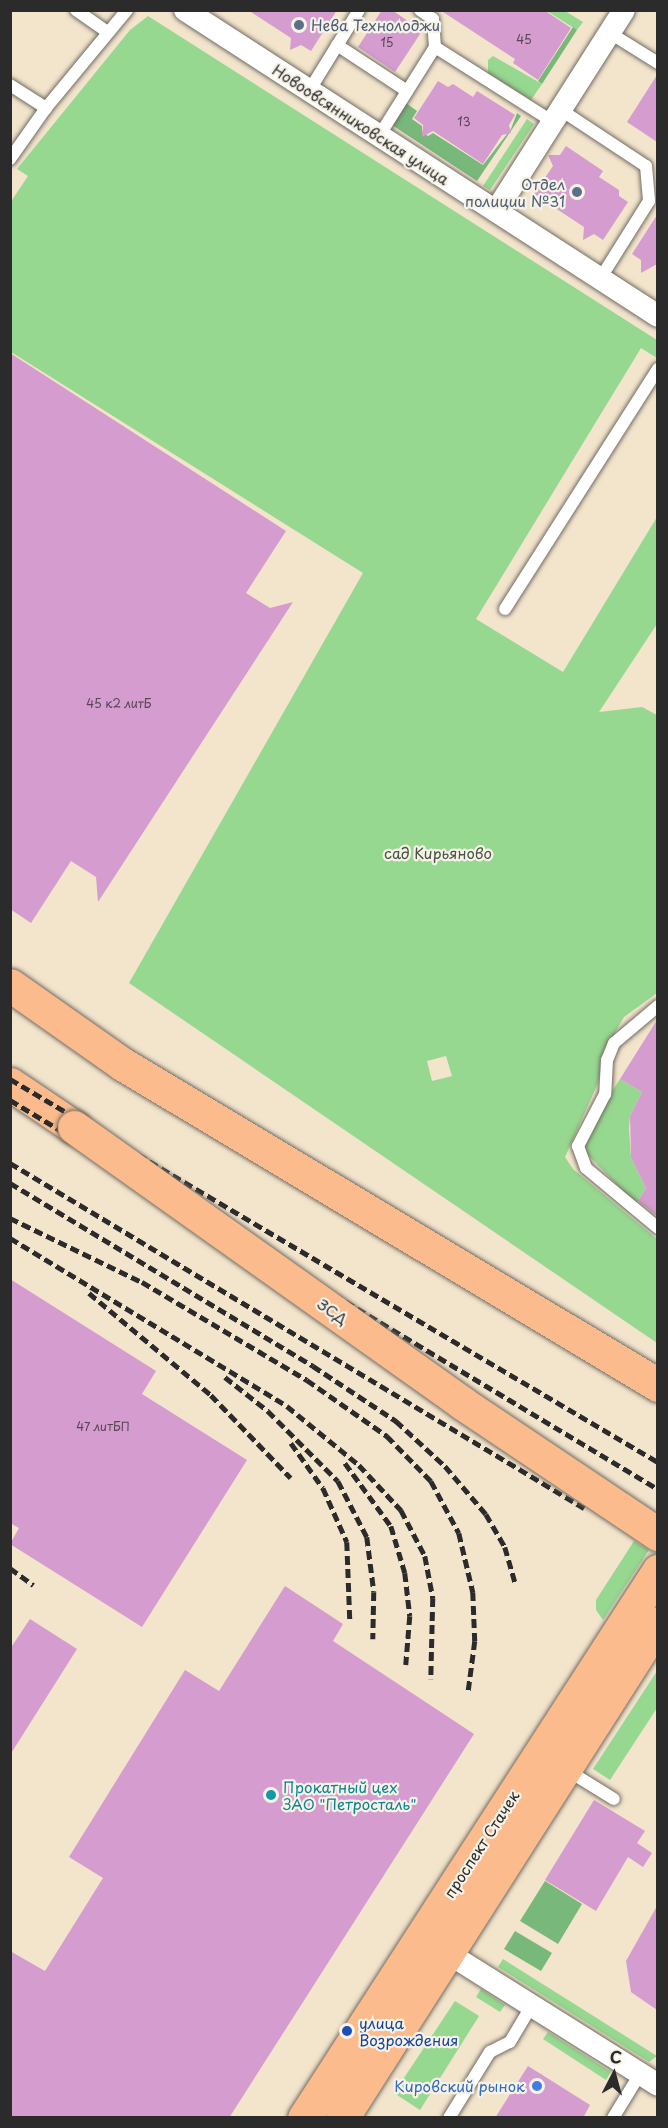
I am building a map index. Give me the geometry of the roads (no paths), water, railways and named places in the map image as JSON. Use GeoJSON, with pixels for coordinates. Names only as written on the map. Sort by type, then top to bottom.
{"type":"FeatureCollection","features":[{"type":"Feature","properties":{"kind":"main road"},"geometry":{"type":"LineString","coordinates":[[10,985],[124,1065],[657,1385]]}},
{"type":"Feature","properties":{"kind":"main road","name":"ЗСД"},"geometry":{"type":"LineString","coordinates":[[10,1084],[462,1403],[657,1534]]}},
{"type":"Feature","properties":{"kind":"main road","name":"проспект Стачек"},"geometry":{"type":"LineString","coordinates":[[304,2118],[657,1571]]}},
{"type":"Feature","properties":{"kind":"main road","name":"проспект Стачек"},"geometry":{"type":"LineString","coordinates":[[342,2118],[657,1626]]}},
{"type":"Feature","properties":{"kind":"street"},"geometry":{"type":"LineString","coordinates":[[496,211],[624,10]]}},
{"type":"Feature","properties":{"kind":"street","name":"Новоовсянниковская улица"},"geometry":{"type":"LineString","coordinates":[[189,12],[657,316]]}},
{"type":"Feature","properties":{"kind":"street"},"geometry":{"type":"LineString","coordinates":[[422,1936],[652,2080]]}},
{"type":"Feature","properties":{"kind":"lane"},"geometry":{"type":"LineString","coordinates":[[76,10],[108,32]]}},
{"type":"Feature","properties":{"kind":"lane"},"geometry":{"type":"LineString","coordinates":[[10,159],[46,108],[126,10]]}},
{"type":"Feature","properties":{"kind":"lane"},"geometry":{"type":"LineString","coordinates":[[309,91],[359,10]]}},
{"type":"Feature","properties":{"kind":"lane"},"geometry":{"type":"LineString","coordinates":[[379,136],[435,46],[433,19],[420,10]]}},
{"type":"Feature","properties":{"kind":"lane"},"geometry":{"type":"LineString","coordinates":[[610,33],[657,63]]}},
{"type":"Feature","properties":{"kind":"lane"},"geometry":{"type":"LineString","coordinates":[[337,45],[407,91]]}},
{"type":"Feature","properties":{"kind":"lane"},"geometry":{"type":"LineString","coordinates":[[435,46],[646,166],[649,201],[600,279]]}},
{"type":"Feature","properties":{"kind":"lane"},"geometry":{"type":"LineString","coordinates":[[10,85],[46,108]]}},
{"type":"Feature","properties":{"kind":"lane"},"geometry":{"type":"LineString","coordinates":[[505,609],[657,369]]}},
{"type":"Feature","properties":{"kind":"lane"},"geometry":{"type":"LineString","coordinates":[[657,1006],[614,1043],[607,1060],[605,1094],[578,1146],[586,1168],[657,1228]]}},
{"type":"Feature","properties":{"kind":"lane"},"geometry":{"type":"LineString","coordinates":[[565,1769],[614,1799]]}},
{"type":"Feature","properties":{"kind":"lane"},"geometry":{"type":"LineString","coordinates":[[449,2118],[490,2052],[510,2042],[532,2005]]}},
{"type":"Feature","properties":{"kind":"lane"},"geometry":{"type":"LineString","coordinates":[[613,2118],[652,2080]]}},
{"type":"Feature","properties":{"kind":"railway"},"geometry":{"type":"LineString","coordinates":[[10,1079],[658,1462]]}},
{"type":"Feature","properties":{"kind":"railway"},"geometry":{"type":"LineString","coordinates":[[10,1100],[658,1489]]}},
{"type":"Feature","properties":{"kind":"railway"},"geometry":{"type":"LineString","coordinates":[[10,1163],[584,1508]]}},
{"type":"Feature","properties":{"kind":"railway"},"geometry":{"type":"LineString","coordinates":[[10,1183],[313,1366],[396,1421],[445,1466],[486,1514],[505,1547],[515,1583]]}},
{"type":"Feature","properties":{"kind":"railway"},"geometry":{"type":"LineString","coordinates":[[10,1218],[142,1282],[307,1380],[387,1436],[431,1481],[459,1533],[473,1592],[475,1641],[468,1694]]}},
{"type":"Feature","properties":{"kind":"railway"},"geometry":{"type":"LineString","coordinates":[[10,1238],[287,1406],[359,1465],[401,1510],[425,1556],[433,1598],[431,1679]]}},
{"type":"Feature","properties":{"kind":"railway"},"geometry":{"type":"LineString","coordinates":[[89,1293],[211,1395],[291,1478]]}},
{"type":"Feature","properties":{"kind":"railway"},"geometry":{"type":"LineString","coordinates":[[225,1377],[268,1411],[338,1481],[367,1537],[374,1592],[373,1639]]}},
{"type":"Feature","properties":{"kind":"railway"},"geometry":{"type":"LineString","coordinates":[[291,1443],[323,1488],[347,1542],[350,1619]]}},
{"type":"Feature","properties":{"kind":"railway"},"geometry":{"type":"LineString","coordinates":[[345,1463],[391,1526],[405,1573],[410,1616],[406,1665]]}},
{"type":"Feature","properties":{"kind":"railway"},"geometry":{"type":"LineString","coordinates":[[10,1568],[33,1585]]}},
{"type":"Feature","properties":{"kind":"place","name":"Нева Технолоджи"},"geometry":{"type":"Point","coordinates":[299,25]}},
{"type":"Feature","properties":{"kind":"place","name":"Отдел полиции №31"},"geometry":{"type":"Point","coordinates":[577,192]}},
{"type":"Feature","properties":{"kind":"place","name":"Прокатный цех ЗАО \"Петросталь\""},"geometry":{"type":"Point","coordinates":[271,1795]}},
{"type":"Feature","properties":{"kind":"place","name":"улица Возрождения"},"geometry":{"type":"Point","coordinates":[347,2031]}},
{"type":"Feature","properties":{"kind":"place","name":"Кировский рынок"},"geometry":{"type":"Point","coordinates":[537,2086]}},
{"type":"Feature","properties":{"kind":"park label","name":"сад Кирьяново"},"geometry":{"type":"Point","coordinates":[438,853]}}]}
